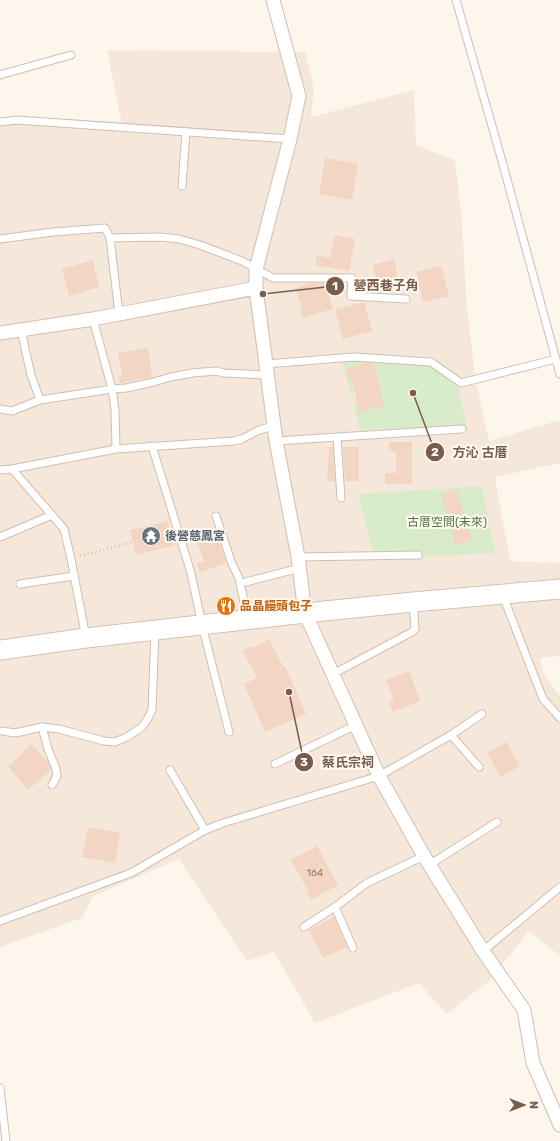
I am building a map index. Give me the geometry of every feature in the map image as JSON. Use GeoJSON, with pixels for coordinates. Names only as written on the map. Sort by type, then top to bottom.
{"type":"FeatureCollection","features":[{"type":"Feature","properties":{"kind":"street"},"geometry":{"type":"LineString","coordinates":[[273,0],[299,96],[290,139],[256,269],[256,288],[276,440],[299,562],[305,613],[379,776],[427,861],[483,951],[524,1010],[533,1063],[560,1125]]}},
{"type":"Feature","properties":{"kind":"street"},"geometry":{"type":"LineString","coordinates":[[0,333],[93,319],[256,288]]}},
{"type":"Feature","properties":{"kind":"street"},"geometry":{"type":"LineString","coordinates":[[0,649],[305,613],[560,589]]}},
{"type":"Feature","properties":{"kind":"lane"},"geometry":{"type":"LineString","coordinates":[[456,0],[560,374]]}},
{"type":"Feature","properties":{"kind":"lane"},"geometry":{"type":"LineString","coordinates":[[0,75],[71,55]]}},
{"type":"Feature","properties":{"kind":"lane"},"geometry":{"type":"LineString","coordinates":[[0,122],[17,120],[290,139]]}},
{"type":"Feature","properties":{"kind":"lane"},"geometry":{"type":"LineString","coordinates":[[182,186],[186,132]]}},
{"type":"Feature","properties":{"kind":"lane"},"geometry":{"type":"LineString","coordinates":[[0,239],[53,232],[105,228],[110,238],[119,314]]}},
{"type":"Feature","properties":{"kind":"lane"},"geometry":{"type":"LineString","coordinates":[[110,238],[160,237],[178,239],[200,245],[242,261],[273,278],[352,278],[351,296],[406,299]]}},
{"type":"Feature","properties":{"kind":"lane"},"geometry":{"type":"LineString","coordinates":[[93,319],[112,389],[115,410],[116,449]]}},
{"type":"Feature","properties":{"kind":"lane"},"geometry":{"type":"LineString","coordinates":[[21,330],[31,374],[40,400]]}},
{"type":"Feature","properties":{"kind":"lane"},"geometry":{"type":"LineString","coordinates":[[0,409],[12,411],[40,400],[126,388],[192,373],[216,371],[224,373],[267,370],[354,357],[431,362],[461,383],[556,360]]}},
{"type":"Feature","properties":{"kind":"lane"},"geometry":{"type":"LineString","coordinates":[[0,470],[116,449],[234,441],[242,439],[259,430],[274,426]]}},
{"type":"Feature","properties":{"kind":"lane"},"geometry":{"type":"LineString","coordinates":[[276,440],[462,429]]}},
{"type":"Feature","properties":{"kind":"lane"},"geometry":{"type":"LineString","coordinates":[[337,437],[341,498]]}},
{"type":"Feature","properties":{"kind":"lane"},"geometry":{"type":"LineString","coordinates":[[152,446],[192,573],[202,625],[229,732]]}},
{"type":"Feature","properties":{"kind":"lane"},"geometry":{"type":"LineString","coordinates":[[12,469],[64,528],[86,638]]}},
{"type":"Feature","properties":{"kind":"lane"},"geometry":{"type":"LineString","coordinates":[[0,537],[52,515]]}},
{"type":"Feature","properties":{"kind":"lane"},"geometry":{"type":"LineString","coordinates":[[216,516],[232,564],[239,578],[246,620]]}},
{"type":"Feature","properties":{"kind":"lane"},"geometry":{"type":"LineString","coordinates":[[246,582],[299,562],[418,555]]}},
{"type":"Feature","properties":{"kind":"lane"},"geometry":{"type":"LineString","coordinates":[[20,584],[74,576]]}},
{"type":"Feature","properties":{"kind":"lane"},"geometry":{"type":"LineString","coordinates":[[502,594],[543,699],[560,718]]}},
{"type":"Feature","properties":{"kind":"lane"},"geometry":{"type":"LineString","coordinates":[[333,674],[412,632],[415,629],[413,602]]}},
{"type":"Feature","properties":{"kind":"lane"},"geometry":{"type":"LineString","coordinates":[[0,739],[1,730],[15,733],[42,727],[59,729],[104,741],[115,742],[127,738],[142,727],[152,710],[155,630]]}},
{"type":"Feature","properties":{"kind":"lane"},"geometry":{"type":"LineString","coordinates":[[0,921],[131,873],[205,830],[223,823],[379,776],[450,735],[482,714]]}},
{"type":"Feature","properties":{"kind":"lane"},"geometry":{"type":"LineString","coordinates":[[275,764],[356,725]]}},
{"type":"Feature","properties":{"kind":"lane"},"geometry":{"type":"LineString","coordinates":[[42,727],[48,749],[56,769],[57,776],[52,785]]}},
{"type":"Feature","properties":{"kind":"lane"},"geometry":{"type":"LineString","coordinates":[[450,735],[479,767]]}},
{"type":"Feature","properties":{"kind":"lane"},"geometry":{"type":"LineString","coordinates":[[170,770],[205,830]]}},
{"type":"Feature","properties":{"kind":"lane"},"geometry":{"type":"LineString","coordinates":[[304,927],[335,907],[367,883],[427,861],[497,822]]}},
{"type":"Feature","properties":{"kind":"lane"},"geometry":{"type":"LineString","coordinates":[[483,951],[560,887]]}},
{"type":"Feature","properties":{"kind":"lane"},"geometry":{"type":"LineString","coordinates":[[335,907],[354,948]]}},
{"type":"Feature","properties":{"kind":"lane"},"geometry":{"type":"LineString","coordinates":[[0,1088],[6,1141]]}},
{"type":"Feature","properties":{"kind":"path"},"geometry":{"type":"LineString","coordinates":[[71,559],[133,542]]}},
{"type":"Feature","properties":{"kind":"shaded area"},"geometry":{"type":"Polygon","coordinates":[[[107,50],[305,52],[314,87],[311,117],[414,90],[416,145],[455,160],[462,220],[466,297],[475,377],[489,441],[560,420],[560,463],[495,477],[510,561],[560,563],[560,656],[540,658],[543,673],[560,696],[560,956],[529,931],[489,981],[446,1014],[419,983],[315,1023],[274,952],[247,961],[179,859],[93,896],[82,918],[0,947],[0,125],[11,122],[122,124],[107,50]]]}},
{"type":"Feature","properties":{"kind":"green space"},"geometry":{"type":"Polygon","coordinates":[[[342,361],[399,361],[422,364],[435,368],[457,384],[467,427],[360,430],[354,405],[357,402],[369,399],[366,388],[354,390],[351,396],[342,361]]]}},
{"type":"Feature","properties":{"kind":"green space","name":"古厝空間(未來)"},"geometry":{"type":"Polygon","coordinates":[[[482,486],[495,553],[375,559],[358,494],[482,486]]]}},
{"type":"Feature","properties":{"kind":"building"},"geometry":{"type":"Polygon","coordinates":[[[325,158],[358,164],[352,200],[319,194],[325,158]]]}},
{"type":"Feature","properties":{"kind":"building"},"geometry":{"type":"Polygon","coordinates":[[[335,235],[355,239],[349,271],[315,265],[317,255],[330,258],[335,235]]]}},
{"type":"Feature","properties":{"kind":"building"},"geometry":{"type":"Polygon","coordinates":[[[394,259],[401,289],[386,293],[379,293],[373,265],[394,259]]]}},
{"type":"Feature","properties":{"kind":"building"},"geometry":{"type":"Polygon","coordinates":[[[93,260],[99,287],[69,296],[62,269],[93,260]]]}},
{"type":"Feature","properties":{"kind":"building"},"geometry":{"type":"Polygon","coordinates":[[[441,266],[449,296],[423,302],[416,272],[441,266]]]}},
{"type":"Feature","properties":{"kind":"building"},"geometry":{"type":"Polygon","coordinates":[[[311,283],[325,283],[333,309],[303,318],[300,309],[302,308],[295,288],[311,283]]]}},
{"type":"Feature","properties":{"kind":"building"},"geometry":{"type":"Polygon","coordinates":[[[364,302],[372,331],[343,339],[335,310],[364,302]]]}},
{"type":"Feature","properties":{"kind":"building"},"geometry":{"type":"Polygon","coordinates":[[[148,348],[152,377],[120,383],[118,376],[122,375],[118,353],[148,348]]]}},
{"type":"Feature","properties":{"kind":"building"},"geometry":{"type":"Polygon","coordinates":[[[374,363],[384,406],[359,412],[352,379],[349,380],[347,368],[374,363]]]}},
{"type":"Feature","properties":{"kind":"building"},"geometry":{"type":"Polygon","coordinates":[[[389,442],[412,442],[412,484],[385,484],[385,473],[396,473],[396,451],[389,451],[389,442]]]}},
{"type":"Feature","properties":{"kind":"building"},"geometry":{"type":"Polygon","coordinates":[[[329,447],[333,447],[335,481],[327,481],[329,447]]]}},
{"type":"Feature","properties":{"kind":"building"},"geometry":{"type":"Polygon","coordinates":[[[343,447],[359,447],[359,481],[345,481],[343,447]]]}},
{"type":"Feature","properties":{"kind":"building"},"geometry":{"type":"Polygon","coordinates":[[[457,490],[472,540],[455,545],[441,494],[457,490]]]}},
{"type":"Feature","properties":{"kind":"building","name":"後營慈鳳宮"},"geometry":{"type":"Polygon","coordinates":[[[168,521],[173,546],[136,555],[130,530],[168,521]]]}},
{"type":"Feature","properties":{"kind":"building"},"geometry":{"type":"Polygon","coordinates":[[[216,533],[226,563],[200,572],[197,564],[204,561],[196,540],[216,533]]]}},
{"type":"Feature","properties":{"kind":"building"},"geometry":{"type":"Polygon","coordinates":[[[269,639],[283,666],[285,666],[306,714],[265,732],[244,684],[257,678],[243,651],[269,639]]]}},
{"type":"Feature","properties":{"kind":"building"},"geometry":{"type":"Polygon","coordinates":[[[409,671],[420,701],[393,712],[389,702],[394,700],[386,680],[409,671]]]}},
{"type":"Feature","properties":{"kind":"building"},"geometry":{"type":"Polygon","coordinates":[[[506,742],[520,766],[501,777],[487,753],[506,742]]]}},
{"type":"Feature","properties":{"kind":"building"},"geometry":{"type":"Polygon","coordinates":[[[31,744],[48,762],[51,770],[28,790],[8,766],[31,744]]]}},
{"type":"Feature","properties":{"kind":"building"},"geometry":{"type":"Polygon","coordinates":[[[88,827],[120,833],[115,863],[82,857],[88,827]]]}},
{"type":"Feature","properties":{"kind":"building"},"geometry":{"type":"Polygon","coordinates":[[[317,846],[338,885],[311,900],[307,892],[308,891],[291,860],[317,846]]]}},
{"type":"Feature","properties":{"kind":"building"},"geometry":{"type":"Polygon","coordinates":[[[334,917],[347,947],[323,958],[309,930],[334,917]]]}},
{"type":"Feature","properties":{"kind":"place","name":"營西巷子角"},"geometry":{"type":"Point","coordinates":[263,294]}},
{"type":"Feature","properties":{"kind":"place","name":"方沁 古厝"},"geometry":{"type":"Point","coordinates":[413,393]}},
{"type":"Feature","properties":{"kind":"place","name":"後營慈鳳宮"},"geometry":{"type":"Point","coordinates":[151,536]}},
{"type":"Feature","properties":{"kind":"place","name":"品晶饅頭包子"},"geometry":{"type":"Point","coordinates":[226,606]}},
{"type":"Feature","properties":{"kind":"place","name":"蔡氏宗祠"},"geometry":{"type":"Point","coordinates":[289,692]}}]}
